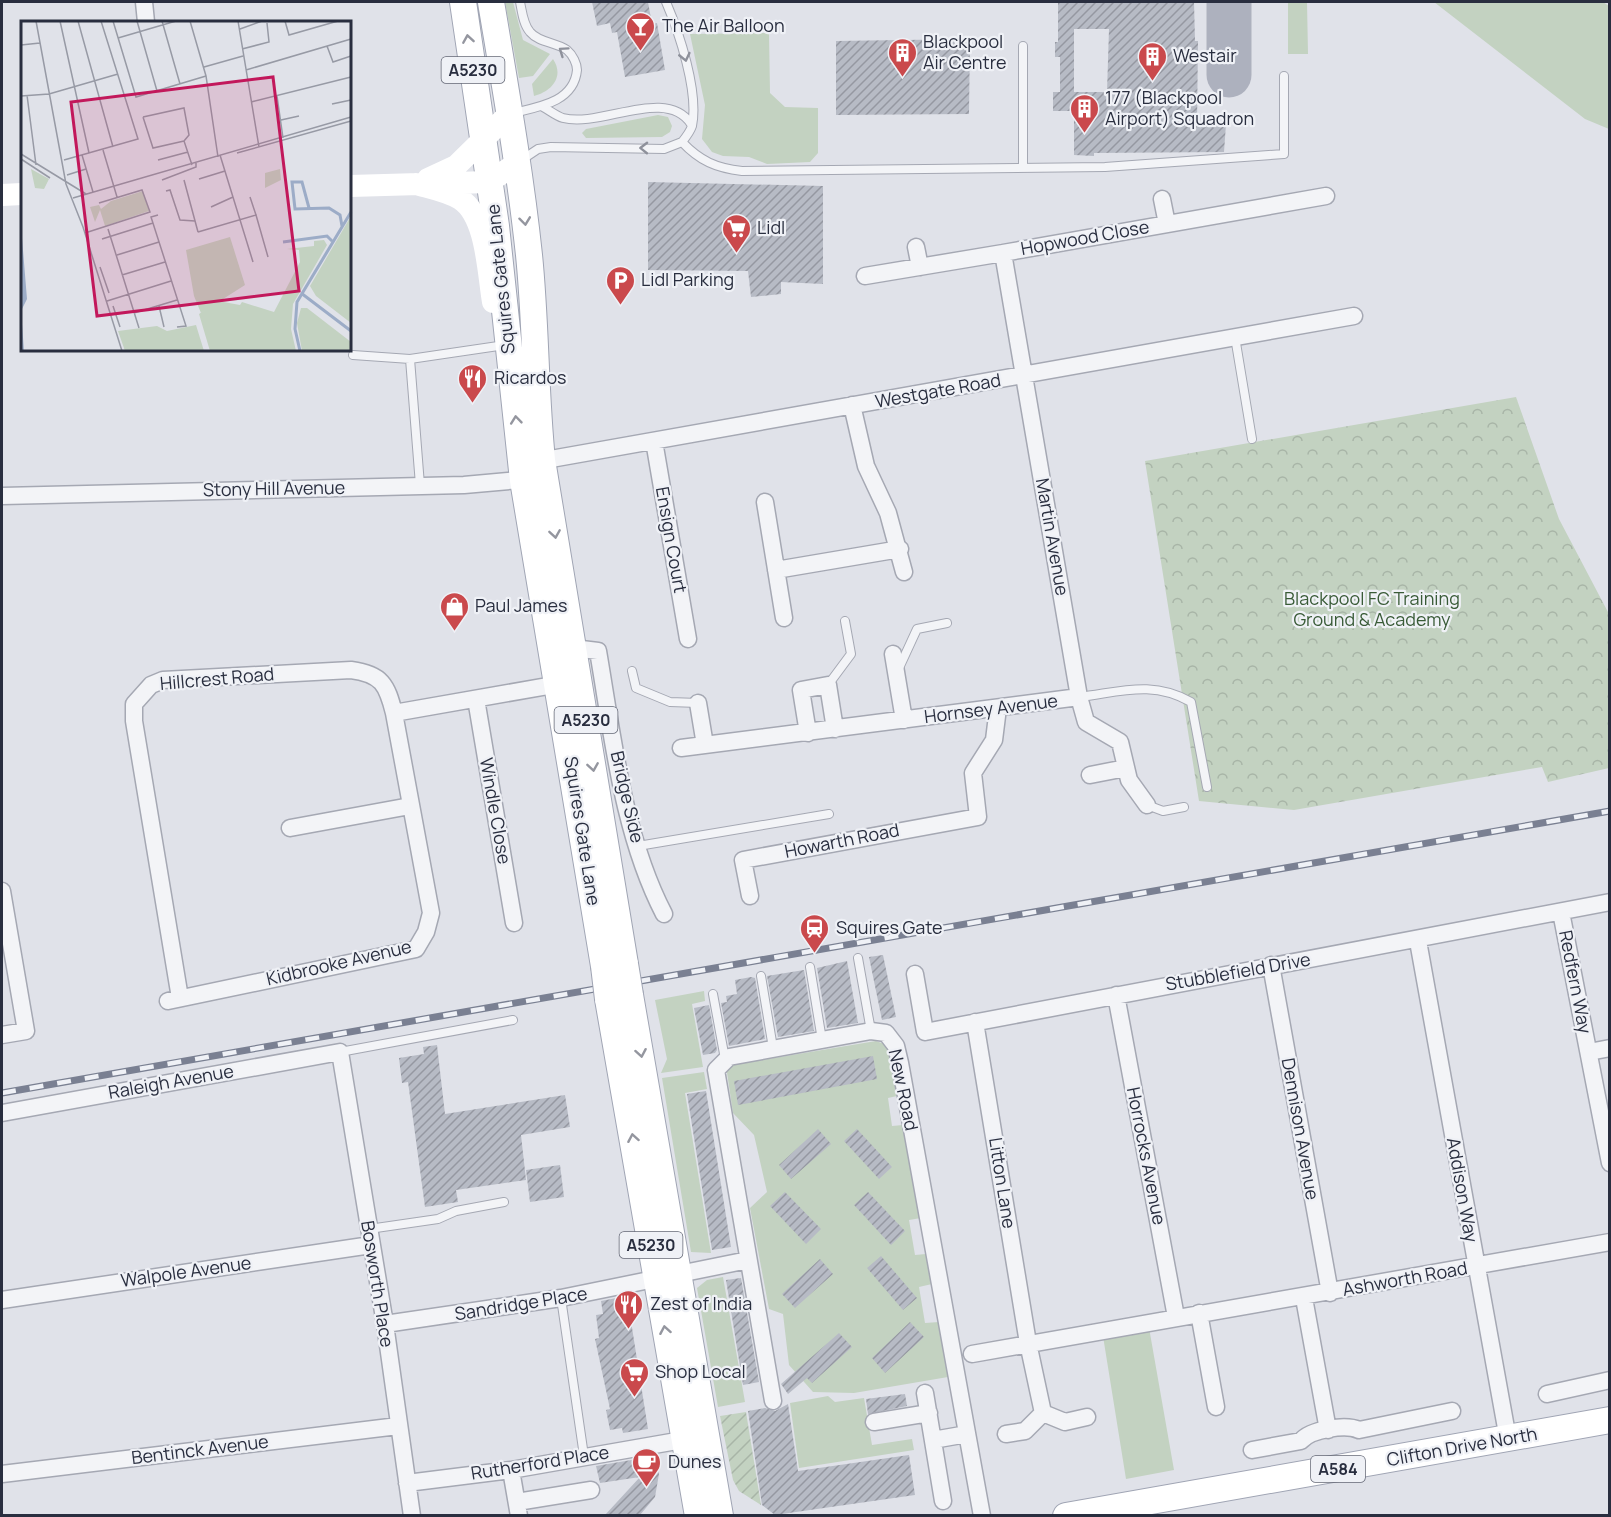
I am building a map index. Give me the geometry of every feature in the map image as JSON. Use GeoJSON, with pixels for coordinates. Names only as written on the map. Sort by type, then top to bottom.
{"type":"FeatureCollection","features":[{"type":"Feature","properties":{"kind":"main road","name":"Squires Gate Lane"},"geometry":{"type":"LineString","coordinates":[[463,2],[484,138],[508,336],[533,470],[619,997],[696,1438],[702,1497],[720,1515]]}},
{"type":"Feature","properties":{"kind":"main road","name":"Squires Gate Lane"},"geometry":{"type":"LineString","coordinates":[[491,2],[510,113],[529,257],[537,405],[533,470]]}},
{"type":"Feature","properties":{"kind":"main road"},"geometry":{"type":"LineString","coordinates":[[416,184],[456,166],[510,113]]}},
{"type":"Feature","properties":{"kind":"main road"},"geometry":{"type":"LineString","coordinates":[[351,186],[489,182],[517,163]]}},
{"type":"Feature","properties":{"kind":"main road"},"geometry":{"type":"LineString","coordinates":[[416,184],[453,196],[472,210],[481,230],[497,323],[508,336]]}},
{"type":"Feature","properties":{"kind":"main road"},"geometry":{"type":"LineString","coordinates":[[2,195],[21,194]]}},
{"type":"Feature","properties":{"kind":"main road","name":"Clifton Drive North"},"geometry":{"type":"LineString","coordinates":[[1066,1515],[1610,1420]]}},
{"type":"Feature","properties":{"kind":"main road","name":"Squires Gate Lane"},"geometry":{"type":"LineString","coordinates":[[702,1497],[737,1515]]}},
{"type":"Feature","properties":{"kind":"main road"},"geometry":{"type":"LineString","coordinates":[[682,1515],[702,1497]]}},
{"type":"Feature","properties":{"kind":"street"},"geometry":{"type":"LineString","coordinates":[[144,2],[146,21]]}},
{"type":"Feature","properties":{"kind":"street","name":"Hopwood Close"},"geometry":{"type":"LineString","coordinates":[[866,276],[1326,196]]}},
{"type":"Feature","properties":{"kind":"street","name":"Hopwood Close"},"geometry":{"type":"LineString","coordinates":[[1162,200],[1167,224]]}},
{"type":"Feature","properties":{"kind":"street"},"geometry":{"type":"LineString","coordinates":[[916,247],[920,267]]}},
{"type":"Feature","properties":{"kind":"street","name":"Hopwood Close"},"geometry":{"type":"LineString","coordinates":[[1003,253],[1024,376]]}},
{"type":"Feature","properties":{"kind":"street","name":"Westgate Road"},"geometry":{"type":"LineString","coordinates":[[533,470],[654,441],[1354,316]]}},
{"type":"Feature","properties":{"kind":"street","name":"Martin Avenue"},"geometry":{"type":"LineString","coordinates":[[1024,376],[1079,697],[1086,722],[1120,742],[1129,780],[1147,804]]}},
{"type":"Feature","properties":{"kind":"street"},"geometry":{"type":"LineString","coordinates":[[852,405],[866,466],[888,513],[900,549],[904,572]]}},
{"type":"Feature","properties":{"kind":"street","name":"Ensign Court"},"geometry":{"type":"LineString","coordinates":[[654,441],[688,639]]}},
{"type":"Feature","properties":{"kind":"street","name":"Stony Hill Avenue"},"geometry":{"type":"LineString","coordinates":[[2,496],[420,485],[533,470]]}},
{"type":"Feature","properties":{"kind":"street"},"geometry":{"type":"LineString","coordinates":[[765,502],[784,618]]}},
{"type":"Feature","properties":{"kind":"street"},"geometry":{"type":"LineString","coordinates":[[776,570],[900,549]]}},
{"type":"Feature","properties":{"kind":"street","name":"Bridge Side"},"geometry":{"type":"LineString","coordinates":[[563,647],[598,651],[616,755],[638,846],[653,893],[664,914]]}},
{"type":"Feature","properties":{"kind":"street","name":"Hornsey Avenue"},"geometry":{"type":"LineString","coordinates":[[893,654],[904,720]]}},
{"type":"Feature","properties":{"kind":"street","name":"Hillcrest Road"},"geometry":{"type":"LineString","coordinates":[[174,999],[134,721],[134,704],[140,695],[151,685],[164,680],[351,670],[372,674],[383,683],[388,690],[394,713]]}},
{"type":"Feature","properties":{"kind":"street"},"geometry":{"type":"LineString","coordinates":[[394,713],[569,682]]}},
{"type":"Feature","properties":{"kind":"street"},"geometry":{"type":"LineString","coordinates":[[808,733],[801,690],[828,685],[835,729]]}},
{"type":"Feature","properties":{"kind":"street","name":"Hornsey Avenue"},"geometry":{"type":"LineString","coordinates":[[681,748],[1079,697]]}},
{"type":"Feature","properties":{"kind":"street","name":"Windle Close"},"geometry":{"type":"LineString","coordinates":[[476,699],[514,923]]}},
{"type":"Feature","properties":{"kind":"street"},"geometry":{"type":"LineString","coordinates":[[698,703],[705,745]]}},
{"type":"Feature","properties":{"kind":"street","name":"Howarth Road"},"geometry":{"type":"LineString","coordinates":[[750,896],[743,860],[978,817],[973,773],[994,740],[998,708]]}},
{"type":"Feature","properties":{"kind":"street","name":"Kidbrooke Avenue"},"geometry":{"type":"LineString","coordinates":[[174,999],[416,949],[426,932],[431,913],[394,713]]}},
{"type":"Feature","properties":{"kind":"street"},"geometry":{"type":"LineString","coordinates":[[1090,775],[1126,768]]}},
{"type":"Feature","properties":{"kind":"street"},"geometry":{"type":"LineString","coordinates":[[290,828],[410,806]]}},
{"type":"Feature","properties":{"kind":"street"},"geometry":{"type":"LineString","coordinates":[[2,891],[26,1031],[2,1035]]}},
{"type":"Feature","properties":{"kind":"street","name":"Stubblefield Drive"},"geometry":{"type":"LineString","coordinates":[[915,974],[924,1032],[1271,965],[1418,941],[1610,902]]}},
{"type":"Feature","properties":{"kind":"street","name":"Redfern Way"},"geometry":{"type":"LineString","coordinates":[[1561,912],[1610,1163]]}},
{"type":"Feature","properties":{"kind":"street","name":"Addison Way"},"geometry":{"type":"LineString","coordinates":[[1418,941],[1508,1439]]}},
{"type":"Feature","properties":{"kind":"street","name":"Dennison Avenue"},"geometry":{"type":"LineString","coordinates":[[1271,965],[1330,1293]]}},
{"type":"Feature","properties":{"kind":"street","name":"Horrocks Avenue"},"geometry":{"type":"LineString","coordinates":[[1116,995],[1176,1317]]}},
{"type":"Feature","properties":{"kind":"street","name":"Litton Lane"},"geometry":{"type":"LineString","coordinates":[[975,1022],[1028,1343]]}},
{"type":"Feature","properties":{"kind":"street","name":"New Road"},"geometry":{"type":"LineString","coordinates":[[725,1059],[871,1031],[886,1033],[896,1046],[982,1515]]}},
{"type":"Feature","properties":{"kind":"street","name":"Redfern Way"},"geometry":{"type":"LineString","coordinates":[[1589,1052],[1610,1048]]}},
{"type":"Feature","properties":{"kind":"street","name":"Raleigh Avenue"},"geometry":{"type":"LineString","coordinates":[[2,1113],[340,1052]]}},
{"type":"Feature","properties":{"kind":"street","name":"Bosworth Place"},"geometry":{"type":"LineString","coordinates":[[340,1052],[385,1324],[412,1515]]}},
{"type":"Feature","properties":{"kind":"street"},"geometry":{"type":"LineString","coordinates":[[725,1059],[717,1065],[716,1074],[773,1401]]}},
{"type":"Feature","properties":{"kind":"street","name":"Walpole Avenue"},"geometry":{"type":"LineString","coordinates":[[2,1300],[370,1237]]}},
{"type":"Feature","properties":{"kind":"street","name":"Ashworth Road"},"geometry":{"type":"LineString","coordinates":[[972,1354],[1199,1313],[1304,1298],[1610,1242]]}},
{"type":"Feature","properties":{"kind":"street"},"geometry":{"type":"LineString","coordinates":[[668,1278],[748,1260]]}},
{"type":"Feature","properties":{"kind":"street","name":"Sandridge Place"},"geometry":{"type":"LineString","coordinates":[[385,1324],[561,1298],[668,1278]]}},
{"type":"Feature","properties":{"kind":"street"},"geometry":{"type":"LineString","coordinates":[[1304,1298],[1328,1430]]}},
{"type":"Feature","properties":{"kind":"street"},"geometry":{"type":"LineString","coordinates":[[1199,1313],[1216,1407]]}},
{"type":"Feature","properties":{"kind":"street"},"geometry":{"type":"LineString","coordinates":[[1028,1343],[1043,1413]]}},
{"type":"Feature","properties":{"kind":"street"},"geometry":{"type":"LineString","coordinates":[[1547,1394],[1610,1380]]}},
{"type":"Feature","properties":{"kind":"street"},"geometry":{"type":"LineString","coordinates":[[926,1393],[943,1501]]}},
{"type":"Feature","properties":{"kind":"street"},"geometry":{"type":"LineString","coordinates":[[1252,1450],[1301,1441],[1305,1436],[1328,1430],[1353,1427],[1359,1430],[1452,1411]]}},
{"type":"Feature","properties":{"kind":"street"},"geometry":{"type":"LineString","coordinates":[[874,1422],[929,1413]]}},
{"type":"Feature","properties":{"kind":"street"},"geometry":{"type":"LineString","coordinates":[[1043,1413],[1065,1422],[1088,1417]]}},
{"type":"Feature","properties":{"kind":"street"},"geometry":{"type":"LineString","coordinates":[[1006,1434],[1025,1431],[1043,1413]]}},
{"type":"Feature","properties":{"kind":"street","name":"Bentinck Avenue"},"geometry":{"type":"LineString","coordinates":[[2,1474],[398,1426]]}},
{"type":"Feature","properties":{"kind":"street"},"geometry":{"type":"LineString","coordinates":[[933,1440],[967,1434]]}},
{"type":"Feature","properties":{"kind":"street","name":"Rutherford Place"},"geometry":{"type":"LineString","coordinates":[[407,1483],[511,1470],[696,1438]]}},
{"type":"Feature","properties":{"kind":"street"},"geometry":{"type":"LineString","coordinates":[[511,1470],[518,1509],[591,1490]]}},
{"type":"Feature","properties":{"kind":"lane"},"geometry":{"type":"LineString","coordinates":[[510,113],[543,107],[568,93],[576,78],[577,65],[568,51],[530,33],[525,24],[520,2]]}},
{"type":"Feature","properties":{"kind":"lane"},"geometry":{"type":"LineString","coordinates":[[517,163],[538,148],[664,148],[682,142],[692,126],[687,63],[678,28],[666,2]]}},
{"type":"Feature","properties":{"kind":"lane"},"geometry":{"type":"LineString","coordinates":[[1023,46],[1023,168]]}},
{"type":"Feature","properties":{"kind":"lane"},"geometry":{"type":"LineString","coordinates":[[682,142],[707,164],[720,169],[741,171],[1135,165],[1284,154],[1284,76]]}},
{"type":"Feature","properties":{"kind":"lane"},"geometry":{"type":"LineString","coordinates":[[543,107],[562,118],[580,120],[633,110],[666,108],[679,111],[692,126]]}},
{"type":"Feature","properties":{"kind":"lane"},"geometry":{"type":"LineString","coordinates":[[353,355],[410,359],[508,336]]}},
{"type":"Feature","properties":{"kind":"lane"},"geometry":{"type":"LineString","coordinates":[[1235,338],[1252,439]]}},
{"type":"Feature","properties":{"kind":"lane"},"geometry":{"type":"LineString","coordinates":[[410,359],[420,485]]}},
{"type":"Feature","properties":{"kind":"lane"},"geometry":{"type":"LineString","coordinates":[[828,685],[851,654],[845,621]]}},
{"type":"Feature","properties":{"kind":"lane"},"geometry":{"type":"LineString","coordinates":[[896,674],[917,629],[947,623]]}},
{"type":"Feature","properties":{"kind":"lane"},"geometry":{"type":"LineString","coordinates":[[632,671],[636,687],[670,702],[698,703]]}},
{"type":"Feature","properties":{"kind":"lane"},"geometry":{"type":"LineString","coordinates":[[1079,697],[1154,688],[1174,693],[1191,702],[1207,787]]}},
{"type":"Feature","properties":{"kind":"lane"},"geometry":{"type":"LineString","coordinates":[[1147,804],[1163,811],[1184,807]]}},
{"type":"Feature","properties":{"kind":"lane"},"geometry":{"type":"LineString","coordinates":[[638,846],[829,814]]}},
{"type":"Feature","properties":{"kind":"lane"},"geometry":{"type":"LineString","coordinates":[[858,958],[871,1031]]}},
{"type":"Feature","properties":{"kind":"lane"},"geometry":{"type":"LineString","coordinates":[[810,967],[822,1040]]}},
{"type":"Feature","properties":{"kind":"lane"},"geometry":{"type":"LineString","coordinates":[[761,976],[773,1048]]}},
{"type":"Feature","properties":{"kind":"lane"},"geometry":{"type":"LineString","coordinates":[[713,994],[725,1059]]}},
{"type":"Feature","properties":{"kind":"lane"},"geometry":{"type":"LineString","coordinates":[[340,1052],[513,1020]]}},
{"type":"Feature","properties":{"kind":"lane"},"geometry":{"type":"LineString","coordinates":[[370,1237],[438,1219],[456,1211],[504,1202]]}},
{"type":"Feature","properties":{"kind":"lane"},"geometry":{"type":"LineString","coordinates":[[561,1298],[584,1456]]}},
{"type":"Feature","properties":{"kind":"green space"},"geometry":{"type":"Polygon","coordinates":[[[505,2],[513,2],[523,40],[550,54],[533,76],[519,78],[505,2]]]}},
{"type":"Feature","properties":{"kind":"green space"},"geometry":{"type":"Polygon","coordinates":[[[1288,2],[1307,2],[1308,54],[1288,54],[1288,2]]]}},
{"type":"Feature","properties":{"kind":"green space"},"geometry":{"type":"Polygon","coordinates":[[[1434,2],[1603,2],[1609,6],[1609,129],[1585,119],[1434,2]]]}},
{"type":"Feature","properties":{"kind":"green space"},"geometry":{"type":"Polygon","coordinates":[[[769,33],[770,93],[785,107],[818,108],[818,153],[810,162],[767,164],[749,157],[723,156],[712,152],[702,139],[705,105],[690,34],[769,33]]]}},
{"type":"Feature","properties":{"kind":"green space"},"geometry":{"type":"Polygon","coordinates":[[[553,59],[557,78],[546,91],[534,96],[532,84],[553,59]]]}},
{"type":"Feature","properties":{"kind":"green space"},"geometry":{"type":"Polygon","coordinates":[[[658,115],[668,117],[672,126],[670,132],[662,137],[586,138],[582,133],[586,129],[658,115]]]}},
{"type":"Feature","properties":{"kind":"green space","name":"Blackpool FC Training Ground & Academy"},"geometry":{"type":"Polygon","coordinates":[[[1516,397],[1559,519],[1609,614],[1609,768],[1548,782],[1542,767],[1294,810],[1199,801],[1145,461],[1516,397]]]}},
{"type":"Feature","properties":{"kind":"green space"},"geometry":{"type":"Polygon","coordinates":[[[704,991],[705,1001],[692,1004],[703,1067],[661,1073],[667,1059],[655,1000],[704,991]]]}},
{"type":"Feature","properties":{"kind":"green space"},"geometry":{"type":"Polygon","coordinates":[[[876,1041],[887,1045],[897,1096],[888,1098],[892,1126],[903,1125],[921,1218],[909,1220],[915,1255],[926,1254],[932,1284],[919,1287],[925,1323],[939,1322],[948,1377],[854,1393],[813,1392],[789,1365],[783,1314],[769,1309],[750,1208],[767,1192],[754,1135],[733,1113],[726,1066],[876,1041]]]}},
{"type":"Feature","properties":{"kind":"green space"},"geometry":{"type":"Polygon","coordinates":[[[704,1072],[707,1089],[685,1093],[711,1253],[691,1252],[662,1078],[704,1072]]]}},
{"type":"Feature","properties":{"kind":"green space"},"geometry":{"type":"Polygon","coordinates":[[[723,1277],[745,1402],[718,1407],[697,1288],[707,1280],[723,1277]]]}},
{"type":"Feature","properties":{"kind":"green space"},"geometry":{"type":"Polygon","coordinates":[[[1148,1322],[1174,1470],[1126,1479],[1102,1330],[1148,1322]]]}},
{"type":"Feature","properties":{"kind":"green space"},"geometry":{"type":"Polygon","coordinates":[[[828,1396],[835,1402],[864,1398],[872,1445],[912,1439],[914,1450],[799,1468],[790,1403],[828,1396]]]}},
{"type":"Feature","properties":{"kind":"green space"},"geometry":{"type":"Polygon","coordinates":[[[746,1412],[761,1505],[739,1491],[733,1480],[720,1416],[746,1412]]]}},
{"type":"Feature","properties":{"kind":"building","name":"The Air Balloon"},"geometry":{"type":"Polygon","coordinates":[[[592,2],[648,2],[652,24],[657,23],[665,70],[625,77],[617,32],[612,33],[610,23],[597,26],[592,2]]]}},
{"type":"Feature","properties":{"kind":"building"},"geometry":{"type":"Polygon","coordinates":[[[1058,2],[1194,2],[1195,41],[1198,41],[1197,124],[1226,124],[1224,152],[1074,155],[1074,111],[1053,111],[1053,92],[1060,92],[1060,57],[1055,57],[1055,42],[1058,42],[1058,2]],[[1074,29],[1074,92],[1107,92],[1109,29],[1074,29]]]}},
{"type":"Feature","properties":{"kind":"building","name":"Blackpool Air Centre"},"geometry":{"type":"Polygon","coordinates":[[[970,39],[969,114],[836,115],[836,41],[970,39]]]}},
{"type":"Feature","properties":{"kind":"building","name":"Lidl"},"geometry":{"type":"Polygon","coordinates":[[[648,182],[823,186],[823,284],[781,282],[781,294],[751,297],[748,271],[648,270],[648,182]]]}},
{"type":"Feature","properties":{"kind":"building"},"geometry":{"type":"Polygon","coordinates":[[[883,955],[896,1017],[882,1020],[869,957],[883,955]]]}},
{"type":"Feature","properties":{"kind":"building"},"geometry":{"type":"Polygon","coordinates":[[[847,961],[858,1023],[827,1028],[817,968],[847,961]]]}},
{"type":"Feature","properties":{"kind":"building"},"geometry":{"type":"Polygon","coordinates":[[[804,970],[814,1031],[778,1037],[767,976],[804,970]]]}},
{"type":"Feature","properties":{"kind":"building"},"geometry":{"type":"Polygon","coordinates":[[[755,978],[765,1039],[729,1046],[721,1003],[727,1002],[726,996],[737,994],[735,980],[755,978]]]}},
{"type":"Feature","properties":{"kind":"building"},"geometry":{"type":"Polygon","coordinates":[[[709,1005],[717,1050],[715,1053],[703,1055],[694,1008],[709,1005]]]}},
{"type":"Feature","properties":{"kind":"building"},"geometry":{"type":"Polygon","coordinates":[[[437,1045],[445,1114],[565,1095],[570,1127],[521,1135],[526,1180],[456,1190],[458,1202],[425,1207],[408,1082],[402,1083],[399,1058],[424,1054],[423,1047],[437,1045]]]}},
{"type":"Feature","properties":{"kind":"building"},"geometry":{"type":"Polygon","coordinates":[[[873,1056],[877,1079],[738,1105],[734,1081],[873,1056]]]}},
{"type":"Feature","properties":{"kind":"building"},"geometry":{"type":"Polygon","coordinates":[[[706,1091],[731,1247],[712,1250],[687,1094],[706,1091]]]}},
{"type":"Feature","properties":{"kind":"building"},"geometry":{"type":"Polygon","coordinates":[[[818,1129],[831,1144],[791,1179],[779,1165],[818,1129]]]}},
{"type":"Feature","properties":{"kind":"building"},"geometry":{"type":"Polygon","coordinates":[[[857,1129],[892,1167],[879,1179],[844,1141],[857,1129]]]}},
{"type":"Feature","properties":{"kind":"building"},"geometry":{"type":"Polygon","coordinates":[[[560,1165],[564,1197],[530,1202],[526,1170],[560,1165]]]}},
{"type":"Feature","properties":{"kind":"building"},"geometry":{"type":"Polygon","coordinates":[[[785,1192],[821,1229],[806,1244],[770,1206],[785,1192]]]}},
{"type":"Feature","properties":{"kind":"building"},"geometry":{"type":"Polygon","coordinates":[[[868,1192],[905,1231],[891,1245],[854,1205],[868,1192]]]}},
{"type":"Feature","properties":{"kind":"building"},"geometry":{"type":"Polygon","coordinates":[[[881,1256],[917,1298],[903,1310],[867,1268],[881,1256]]]}},
{"type":"Feature","properties":{"kind":"building"},"geometry":{"type":"Polygon","coordinates":[[[820,1259],[833,1274],[795,1308],[782,1294],[820,1259]]]}},
{"type":"Feature","properties":{"kind":"building"},"geometry":{"type":"Polygon","coordinates":[[[741,1278],[759,1382],[743,1385],[726,1280],[741,1278]]]}},
{"type":"Feature","properties":{"kind":"building"},"geometry":{"type":"Polygon","coordinates":[[[627,1296],[648,1429],[623,1433],[622,1428],[610,1430],[606,1410],[610,1409],[595,1339],[599,1338],[596,1315],[603,1314],[601,1301],[627,1296]]]}},
{"type":"Feature","properties":{"kind":"building"},"geometry":{"type":"Polygon","coordinates":[[[910,1322],[924,1337],[885,1373],[872,1358],[910,1322]]]}},
{"type":"Feature","properties":{"kind":"building"},"geometry":{"type":"Polygon","coordinates":[[[839,1333],[852,1347],[812,1383],[807,1378],[788,1394],[781,1384],[839,1333]]]}},
{"type":"Feature","properties":{"kind":"building"},"geometry":{"type":"Polygon","coordinates":[[[905,1394],[907,1406],[868,1414],[866,1399],[905,1394]]]}},
{"type":"Feature","properties":{"kind":"building"},"geometry":{"type":"Polygon","coordinates":[[[788,1404],[798,1471],[909,1455],[915,1495],[775,1515],[762,1505],[748,1411],[765,1408],[775,1411],[788,1404]]]}},
{"type":"Feature","properties":{"kind":"building"},"geometry":{"type":"Polygon","coordinates":[[[655,1456],[659,1474],[655,1497],[640,1515],[605,1515],[640,1477],[600,1483],[596,1466],[655,1456]]]}},
{"type":"Feature","properties":{"kind":"taxiway"},"geometry":{"type":"LineString","coordinates":[[1229,2],[1229,75]]}},
{"type":"Feature","properties":{"kind":"railway"},"geometry":{"type":"LineString","coordinates":[[2,1093],[1610,811]]}},
{"type":"Feature","properties":{"kind":"place","name":"The Air Balloon"},"geometry":{"type":"Point","coordinates":[641,52]}},
{"type":"Feature","properties":{"kind":"place","name":"Blackpool Air Centre"},"geometry":{"type":"Point","coordinates":[902,78]}},
{"type":"Feature","properties":{"kind":"place","name":"Westair"},"geometry":{"type":"Point","coordinates":[1152,82]}},
{"type":"Feature","properties":{"kind":"place","name":"177 (Blackpool Airport) Squadron"},"geometry":{"type":"Point","coordinates":[1084,134]}},
{"type":"Feature","properties":{"kind":"place","name":"Lidl"},"geometry":{"type":"Point","coordinates":[736,254]}},
{"type":"Feature","properties":{"kind":"place","name":"Lidl Parking"},"geometry":{"type":"Point","coordinates":[620,306]}},
{"type":"Feature","properties":{"kind":"place","name":"Ricardos"},"geometry":{"type":"Point","coordinates":[473,404]}},
{"type":"Feature","properties":{"kind":"place","name":"Paul James"},"geometry":{"type":"Point","coordinates":[454,632]}},
{"type":"Feature","properties":{"kind":"place","name":"Squires Gate"},"geometry":{"type":"Point","coordinates":[815,954]}},
{"type":"Feature","properties":{"kind":"place","name":"Zest of India"},"geometry":{"type":"Point","coordinates":[629,1330]}},
{"type":"Feature","properties":{"kind":"place","name":"Shop Local"},"geometry":{"type":"Point","coordinates":[634,1398]}},
{"type":"Feature","properties":{"kind":"place","name":"Dunes"},"geometry":{"type":"Point","coordinates":[647,1488]}}]}
